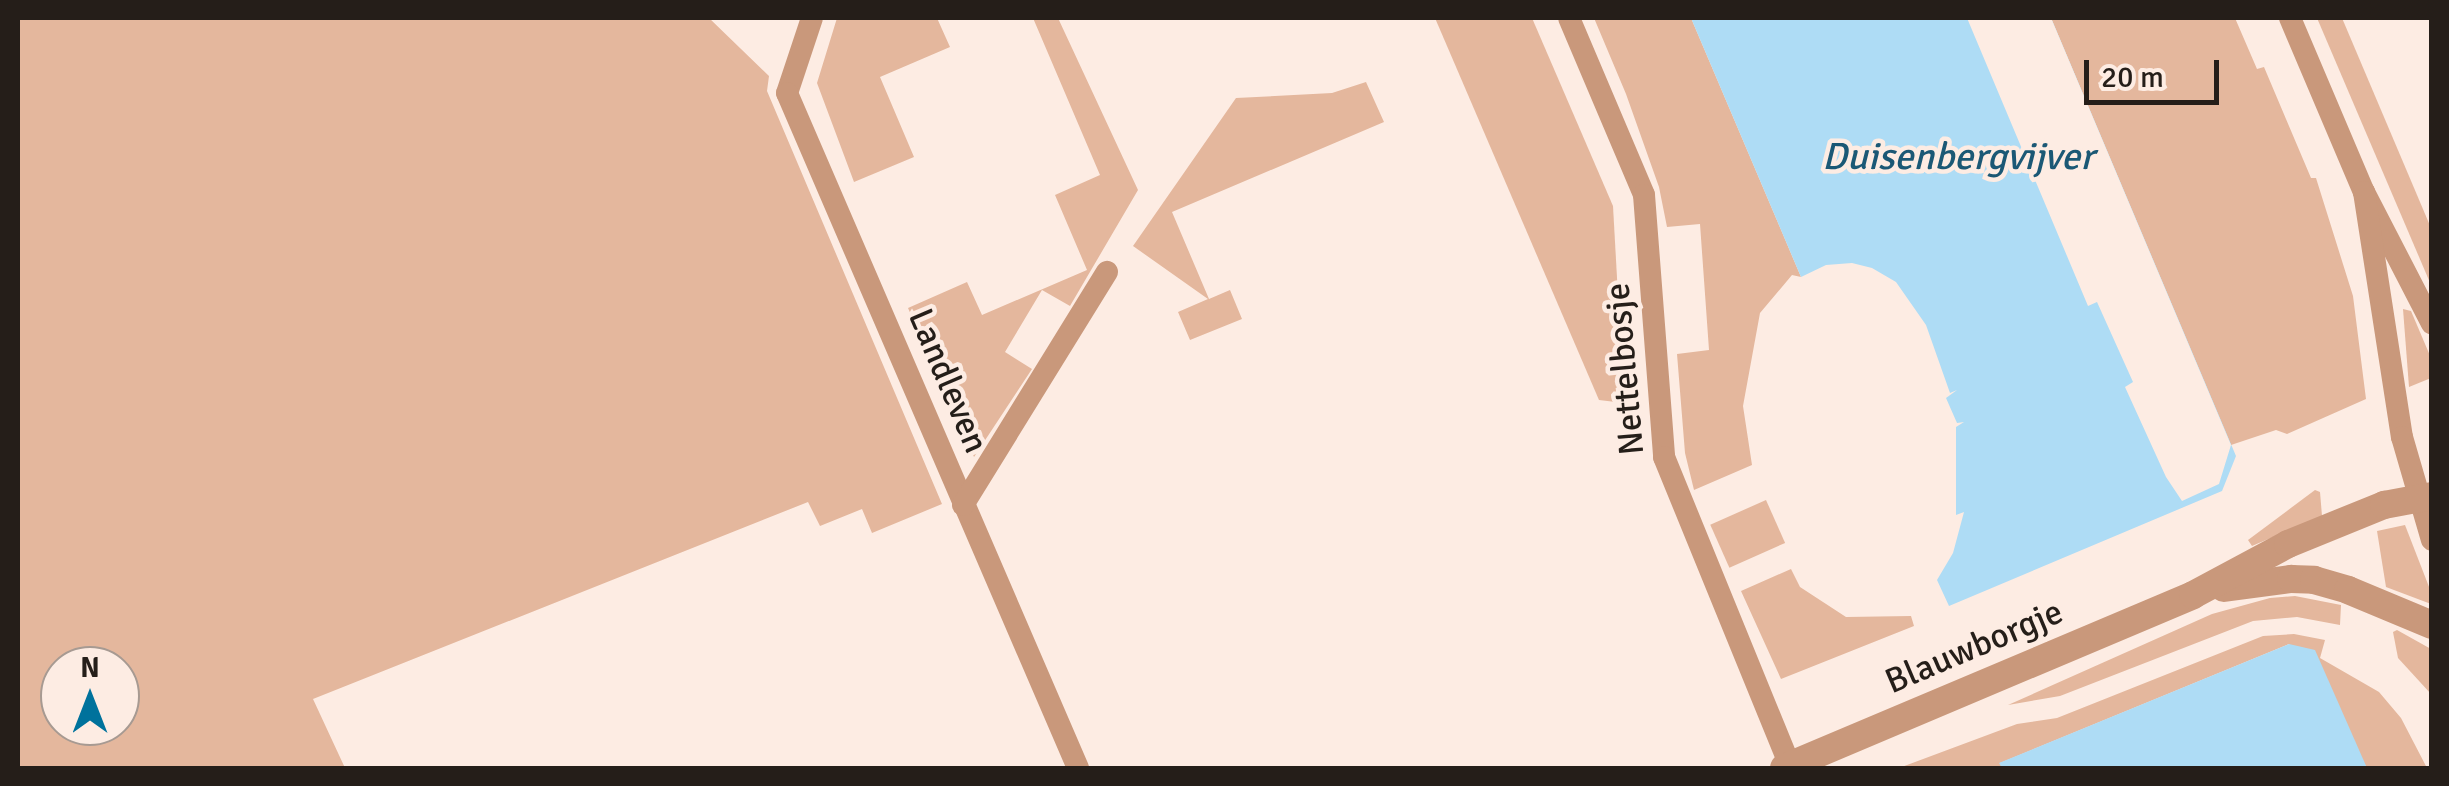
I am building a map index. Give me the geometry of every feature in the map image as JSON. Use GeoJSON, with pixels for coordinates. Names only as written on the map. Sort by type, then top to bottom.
{"type":"FeatureCollection","features":[{"type":"Feature","properties":{"kind":"street","name":"Blauwborgje"},"geometry":{"type":"LineString","coordinates":[[1787,767],[2194,595],[2288,544],[2384,505],[2424,497]]}},
{"type":"Feature","properties":{"kind":"street","name":"Blauwborgje"},"geometry":{"type":"LineString","coordinates":[[2194,595],[2252,583],[2314,580],[2348,590],[2432,626]]}},
{"type":"Feature","properties":{"kind":"lane","name":"Landleven"},"geometry":{"type":"LineString","coordinates":[[812,18],[787,94],[1078,768]]}},
{"type":"Feature","properties":{"kind":"lane","name":"Nettelbosje"},"geometry":{"type":"LineString","coordinates":[[1569,18],[1644,195],[1664,457],[1787,767]]}},
{"type":"Feature","properties":{"kind":"lane"},"geometry":{"type":"LineString","coordinates":[[2290,18],[2364,192],[2432,324]]}},
{"type":"Feature","properties":{"kind":"lane"},"geometry":{"type":"LineString","coordinates":[[2364,192],[2397,407],[2424,497],[2432,540]]}},
{"type":"Feature","properties":{"kind":"lane"},"geometry":{"type":"LineString","coordinates":[[963,505],[1106,272]]}},
{"type":"Feature","properties":{"kind":"shaded area"},"geometry":{"type":"Polygon","coordinates":[[[18,18],[709,18],[769,76],[767,91],[942,504],[872,533],[862,509],[820,526],[808,502],[313,699],[345,768],[18,768],[18,18]]]}},
{"type":"Feature","properties":{"kind":"shaded area"},"geometry":{"type":"Polygon","coordinates":[[[837,18],[937,18],[950,47],[880,77],[914,157],[854,182],[817,83],[837,18]]]}},
{"type":"Feature","properties":{"kind":"shaded area"},"geometry":{"type":"Polygon","coordinates":[[[1033,18],[1058,18],[1138,190],[1070,306],[1042,290],[1005,352],[1032,369],[974,457],[908,308],[967,282],[982,315],[1087,270],[1055,195],[1100,175],[1033,18]]]}},
{"type":"Feature","properties":{"kind":"shaded area"},"geometry":{"type":"Polygon","coordinates":[[[1435,18],[1532,18],[1613,206],[1624,403],[1599,400],[1435,18]]]}},
{"type":"Feature","properties":{"kind":"shaded area"},"geometry":{"type":"Polygon","coordinates":[[[1594,18],[1691,18],[1801,277],[1792,275],[1760,313],[1743,406],[1752,465],[1694,490],[1685,453],[1677,354],[1709,350],[1700,224],[1667,227],[1659,187],[1594,18]]]}},
{"type":"Feature","properties":{"kind":"shaded area"},"geometry":{"type":"Polygon","coordinates":[[[2051,18],[2235,18],[2257,69],[2264,67],[2311,178],[2316,178],[2353,296],[2366,399],[2287,434],[2276,430],[2231,445],[2051,18]]]}},
{"type":"Feature","properties":{"kind":"shaded area"},"geometry":{"type":"Polygon","coordinates":[[[2317,18],[2342,18],[2431,228],[2431,285],[2317,18]]]}},
{"type":"Feature","properties":{"kind":"shaded area"},"geometry":{"type":"Polygon","coordinates":[[[1366,82],[1384,122],[1172,212],[1209,299],[1230,290],[1242,319],[1190,340],[1178,312],[1208,299],[1133,246],[1236,98],[1332,93],[1366,82]]]}},
{"type":"Feature","properties":{"kind":"shaded area"},"geometry":{"type":"Polygon","coordinates":[[[2403,309],[2411,311],[2431,358],[2431,378],[2409,387],[2403,309]]]}},
{"type":"Feature","properties":{"kind":"shaded area"},"geometry":{"type":"Polygon","coordinates":[[[2315,490],[2320,492],[2322,516],[2252,546],[2248,540],[2315,490]]]}},
{"type":"Feature","properties":{"kind":"shaded area"},"geometry":{"type":"Polygon","coordinates":[[[1766,500],[1785,543],[1729,568],[1710,525],[1766,500]]]}},
{"type":"Feature","properties":{"kind":"shaded area"},"geometry":{"type":"Polygon","coordinates":[[[2405,525],[2431,592],[2431,604],[2386,587],[2377,531],[2405,525]]]}},
{"type":"Feature","properties":{"kind":"shaded area"},"geometry":{"type":"Polygon","coordinates":[[[1791,569],[1800,587],[1846,617],[1911,616],[1914,626],[1781,679],[1741,591],[1791,569]]]}},
{"type":"Feature","properties":{"kind":"shaded area"},"geometry":{"type":"Polygon","coordinates":[[[2295,596],[2341,605],[2340,625],[2297,617],[2253,621],[2060,696],[2008,705],[2212,614],[2270,598],[2295,596]]]}},
{"type":"Feature","properties":{"kind":"shaded area"},"geometry":{"type":"Polygon","coordinates":[[[2397,630],[2431,649],[2431,694],[2398,658],[2393,632],[2397,630]]]}},
{"type":"Feature","properties":{"kind":"shaded area"},"geometry":{"type":"Polygon","coordinates":[[[2294,634],[2325,640],[2320,658],[2379,692],[2401,718],[2427,768],[2367,768],[2289,644],[2000,763],[2002,768],[1899,768],[2017,724],[2057,718],[2263,636],[2294,634]]]}},
{"type":"Feature","properties":{"kind":"water","name":"Duisenbergvijver"},"geometry":{"type":"Polygon","coordinates":[[[1691,18],[2051,18],[2236,456],[2222,491],[1949,606],[1937,580],[1953,553],[1964,512],[1956,515],[1956,427],[1964,422],[1957,423],[1946,398],[1957,390],[1950,393],[1926,325],[1896,282],[1872,268],[1852,263],[1826,265],[1801,277],[1691,18]]]}},
{"type":"Feature","properties":{"kind":"water"},"geometry":{"type":"Polygon","coordinates":[[[2289,644],[2315,650],[2367,768],[2002,768],[1999,763],[2289,644]]]}},
{"type":"Feature","properties":{"kind":"pier"},"geometry":{"type":"Polygon","coordinates":[[[1967,18],[2051,18],[2231,445],[2219,484],[2182,501],[2166,477],[2125,387],[2133,382],[2097,302],[2088,306],[1967,18]]]}}]}
